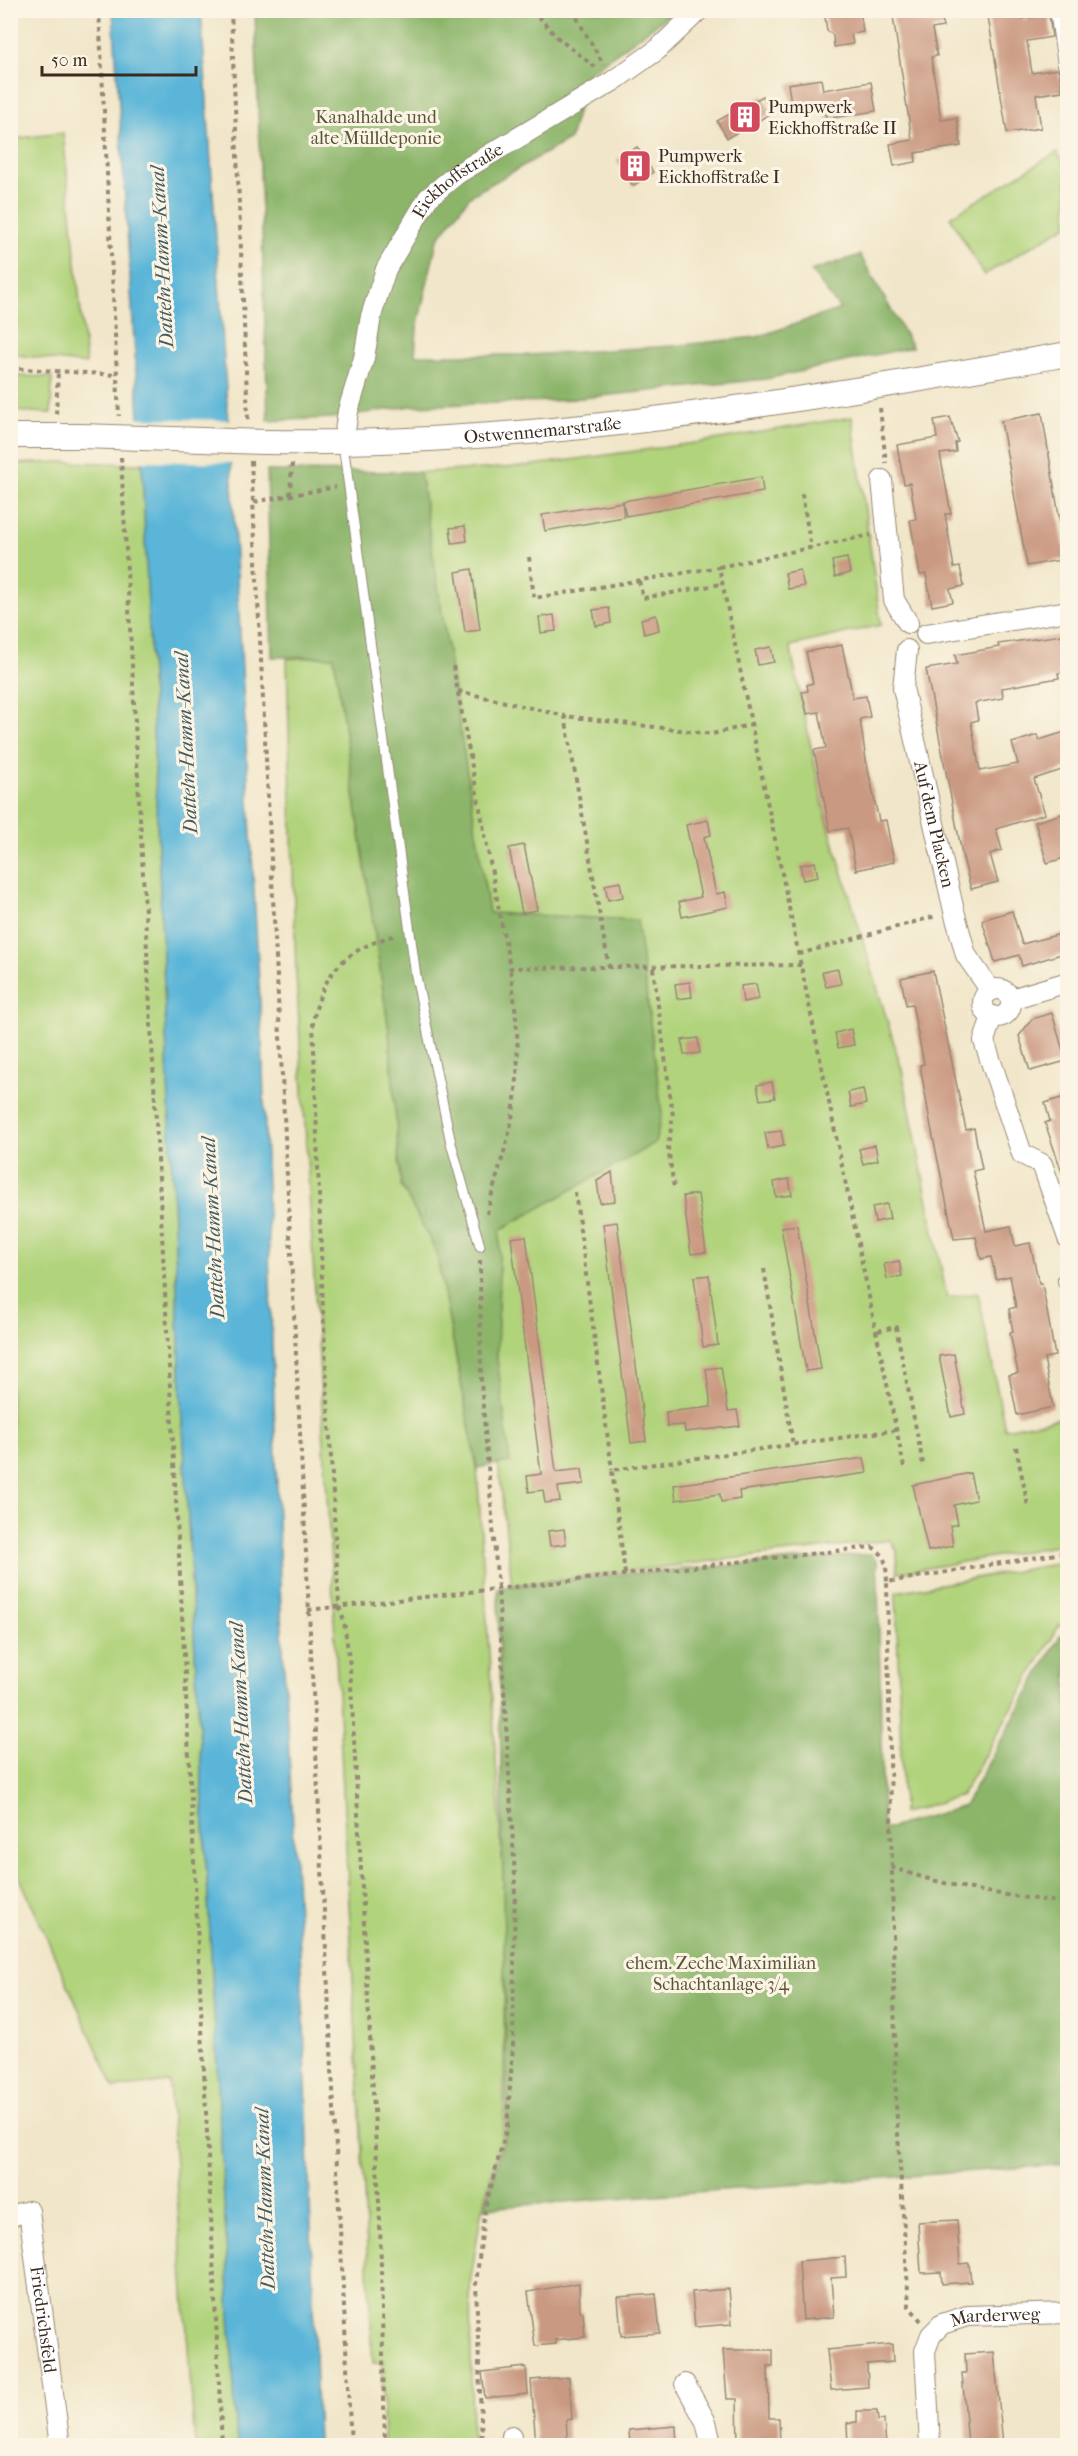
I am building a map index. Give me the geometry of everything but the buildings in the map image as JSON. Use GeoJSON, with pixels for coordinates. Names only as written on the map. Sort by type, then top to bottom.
{"type":"FeatureCollection","features":[{"type":"Feature","properties":{"kind":"street","name":"Eickhoffstraße"},"geometry":{"type":"LineString","coordinates":[[343,444],[348,411],[364,358],[371,316],[386,269],[428,198],[457,174],[613,81],[657,50],[699,10]]}},
{"type":"Feature","properties":{"kind":"street"},"geometry":{"type":"LineString","coordinates":[[1060,10],[1068,64]]}},
{"type":"Feature","properties":{"kind":"street","name":"Ostwennemarstraße"},"geometry":{"type":"LineString","coordinates":[[10,436],[81,436],[258,449],[453,439],[646,422],[1068,354]]}},
{"type":"Feature","properties":{"kind":"street"},"geometry":{"type":"LineString","coordinates":[[882,480],[894,600],[908,623],[919,624],[926,634]]}},
{"type":"Feature","properties":{"kind":"street"},"geometry":{"type":"LineString","coordinates":[[926,634],[1068,611]]}},
{"type":"Feature","properties":{"kind":"street","name":"Auf dem Placken"},"geometry":{"type":"LineString","coordinates":[[908,623],[901,626],[897,635],[898,642],[907,650],[903,688],[966,956],[991,991]]}},
{"type":"Feature","properties":{"kind":"street"},"geometry":{"type":"LineString","coordinates":[[907,650],[921,647],[926,634]]}},
{"type":"Feature","properties":{"kind":"street"},"geometry":{"type":"LineString","coordinates":[[1011,999],[1068,982]]}},
{"type":"Feature","properties":{"kind":"street"},"geometry":{"type":"LineString","coordinates":[[992,1016],[983,1004],[985,996],[991,991],[1001,990],[1011,999]]}},
{"type":"Feature","properties":{"kind":"street"},"geometry":{"type":"LineString","coordinates":[[992,1016],[1006,1014],[1010,1008],[1011,999]]}},
{"type":"Feature","properties":{"kind":"street"},"geometry":{"type":"LineString","coordinates":[[992,1016],[984,1041],[1022,1154],[1042,1164],[1068,1238]]}},
{"type":"Feature","properties":{"kind":"street","name":"Friedrichsfeld"},"geometry":{"type":"LineString","coordinates":[[10,2216],[29,2211],[60,2445]]}},
{"type":"Feature","properties":{"kind":"street","name":"Marderweg"},"geometry":{"type":"LineString","coordinates":[[930,2445],[925,2351],[931,2335],[942,2324],[967,2316],[1068,2313]]}},
{"type":"Feature","properties":{"kind":"street"},"geometry":{"type":"LineString","coordinates":[[685,2384],[706,2422],[712,2445]]}},
{"type":"Feature","properties":{"kind":"lane"},"geometry":{"type":"LineString","coordinates":[[343,444],[416,976],[451,1143],[480,1246]]}},
{"type":"Feature","properties":{"kind":"path"},"geometry":{"type":"LineString","coordinates":[[99,10],[119,419]]}},
{"type":"Feature","properties":{"kind":"path"},"geometry":{"type":"LineString","coordinates":[[231,10],[248,422]]}},
{"type":"Feature","properties":{"kind":"path"},"geometry":{"type":"LineString","coordinates":[[531,10],[559,39],[613,81]]}},
{"type":"Feature","properties":{"kind":"path"},"geometry":{"type":"LineString","coordinates":[[572,10],[613,81]]}},
{"type":"Feature","properties":{"kind":"path"},"geometry":{"type":"LineString","coordinates":[[10,368],[117,375]]}},
{"type":"Feature","properties":{"kind":"path"},"geometry":{"type":"LineString","coordinates":[[56,421],[58,371]]}},
{"type":"Feature","properties":{"kind":"path"},"geometry":{"type":"LineString","coordinates":[[880,407],[887,473],[882,480]]}},
{"type":"Feature","properties":{"kind":"path"},"geometry":{"type":"LineString","coordinates":[[258,449],[254,502],[351,2445]]}},
{"type":"Feature","properties":{"kind":"path"},"geometry":{"type":"LineString","coordinates":[[121,452],[178,1538],[222,2445]]}},
{"type":"Feature","properties":{"kind":"path"},"geometry":{"type":"LineString","coordinates":[[290,495],[291,468]]}},
{"type":"Feature","properties":{"kind":"path"},"geometry":{"type":"LineString","coordinates":[[254,502],[338,486]]}},
{"type":"Feature","properties":{"kind":"path"},"geometry":{"type":"LineString","coordinates":[[802,494],[811,548]]}},
{"type":"Feature","properties":{"kind":"path"},"geometry":{"type":"LineString","coordinates":[[529,557],[534,598],[719,567],[887,532]]}},
{"type":"Feature","properties":{"kind":"path"},"geometry":{"type":"LineString","coordinates":[[719,567],[750,725],[878,1331],[904,1467]]}},
{"type":"Feature","properties":{"kind":"path"},"geometry":{"type":"LineString","coordinates":[[639,580],[643,598],[722,584]]}},
{"type":"Feature","properties":{"kind":"path"},"geometry":{"type":"LineString","coordinates":[[453,666],[518,1020],[518,1072],[514,1107],[480,1246],[482,1382],[498,1588],[515,1877],[513,2046],[507,2127],[485,2208],[476,2284],[482,2445]]}},
{"type":"Feature","properties":{"kind":"path"},"geometry":{"type":"LineString","coordinates":[[458,691],[565,716],[712,734],[750,725]]}},
{"type":"Feature","properties":{"kind":"path"},"geometry":{"type":"LineString","coordinates":[[565,716],[609,968]]}},
{"type":"Feature","properties":{"kind":"path"},"geometry":{"type":"LineString","coordinates":[[799,954],[954,911]]}},
{"type":"Feature","properties":{"kind":"path"},"geometry":{"type":"LineString","coordinates":[[385,2445],[380,2221],[350,1666],[344,1621],[339,1606],[323,1309],[313,1022],[317,1000],[328,975],[341,962],[366,944],[410,932]]}},
{"type":"Feature","properties":{"kind":"path"},"geometry":{"type":"LineString","coordinates":[[510,968],[801,965]]}},
{"type":"Feature","properties":{"kind":"path"},"geometry":{"type":"LineString","coordinates":[[653,968],[673,1116],[668,1147],[674,1188]]}},
{"type":"Feature","properties":{"kind":"path"},"geometry":{"type":"LineString","coordinates":[[575,1192],[625,1574]]}},
{"type":"Feature","properties":{"kind":"path"},"geometry":{"type":"LineString","coordinates":[[764,1269],[794,1445]]}},
{"type":"Feature","properties":{"kind":"path"},"geometry":{"type":"LineString","coordinates":[[878,1331],[896,1328],[923,1464]]}},
{"type":"Feature","properties":{"kind":"path"},"geometry":{"type":"LineString","coordinates":[[612,1470],[896,1430]]}},
{"type":"Feature","properties":{"kind":"path"},"geometry":{"type":"LineString","coordinates":[[1016,1447],[1028,1506]]}},
{"type":"Feature","properties":{"kind":"path"},"geometry":{"type":"LineString","coordinates":[[308,1610],[872,1547],[880,1551],[885,1559],[887,1582],[896,2104],[909,2306],[931,2335]]}},
{"type":"Feature","properties":{"kind":"path"},"geometry":{"type":"LineString","coordinates":[[887,1582],[1068,1552]]}},
{"type":"Feature","properties":{"kind":"path"},"geometry":{"type":"LineString","coordinates":[[891,1867],[929,1881],[989,1894],[1068,1903]]}},
{"type":"Feature","properties":{"kind":"green space","name":"Kanalhalde und alte Mülldeponie"},"geometry":{"type":"Polygon","coordinates":[[[255,11],[675,11],[587,74],[570,139],[470,196],[437,240],[417,328],[415,355],[529,355],[672,346],[757,337],[840,309],[811,271],[860,255],[912,347],[766,379],[552,401],[412,406],[332,418],[268,421],[255,11]]]}},
{"type":"Feature","properties":{"kind":"green space"},"geometry":{"type":"Polygon","coordinates":[[[63,133],[86,364],[11,354],[11,139],[63,133]]]}},
{"type":"Feature","properties":{"kind":"green space"},"geometry":{"type":"Polygon","coordinates":[[[1057,152],[1067,169],[1067,225],[984,275],[950,217],[1057,152]]]}},
{"type":"Feature","properties":{"kind":"green space"},"geometry":{"type":"Polygon","coordinates":[[[11,376],[52,377],[51,413],[11,411],[11,376]]]}},
{"type":"Feature","properties":{"kind":"green space"},"geometry":{"type":"Polygon","coordinates":[[[852,417],[881,625],[790,646],[825,814],[902,1070],[947,1298],[978,1293],[1005,1429],[1067,1417],[1067,1544],[897,1573],[897,1551],[890,1540],[512,1585],[489,1379],[357,476],[519,467],[702,442],[852,417]]]}},
{"type":"Feature","properties":{"kind":"green space"},"geometry":{"type":"Polygon","coordinates":[[[61,462],[142,464],[181,1387],[237,2445],[195,2445],[169,2082],[114,2088],[11,1858],[10,464],[61,462]]]}},
{"type":"Feature","properties":{"kind":"green space"},"geometry":{"type":"Polygon","coordinates":[[[267,471],[420,472],[489,913],[637,920],[662,1114],[655,1143],[500,1230],[497,1358],[510,1462],[477,1468],[436,1251],[401,1185],[389,1031],[334,657],[272,657],[267,471]]]}},
{"type":"Feature","properties":{"kind":"green space"},"geometry":{"type":"Polygon","coordinates":[[[334,656],[389,1031],[401,1185],[436,1251],[477,1468],[504,1885],[504,2128],[481,2214],[470,2284],[472,2445],[384,2445],[382,2363],[373,2363],[332,1579],[296,973],[287,659],[334,656]]]}},
{"type":"Feature","properties":{"kind":"green space","name":"ehem. Zeche Maximilian Schachtanlage 3/4"},"geometry":{"type":"Polygon","coordinates":[[[871,1554],[877,1561],[878,1583],[883,1830],[964,1806],[1060,1636],[1067,1636],[1067,2164],[485,2208],[507,2127],[498,1588],[625,1574],[871,1554]]]}},
{"type":"Feature","properties":{"kind":"green space"},"geometry":{"type":"Polygon","coordinates":[[[1067,1562],[1067,1627],[1059,1626],[961,1796],[903,1813],[896,1592],[1067,1562]]]}},
{"type":"Feature","properties":{"kind":"water","name":"Datteln-Hamm-Kanal"},"geometry":{"type":"Polygon","coordinates":[[[113,11],[201,11],[231,465],[262,1039],[281,1612],[304,2022],[318,2445],[237,2445],[181,1387],[142,464],[113,11]]]}},
{"type":"Feature","properties":{"kind":"pier"},"geometry":{"type":"Polygon","coordinates":[[[136,418],[231,420],[234,463],[139,461],[136,418]]]}},
{"type":"Feature","properties":{"kind":"place","name":"Pumpwerk Eickhoffstraße II"},"geometry":{"type":"Point","coordinates":[745,117]}},
{"type":"Feature","properties":{"kind":"place","name":"Pumpwerk Eickhoffstraße I"},"geometry":{"type":"Point","coordinates":[635,166]}}]}
